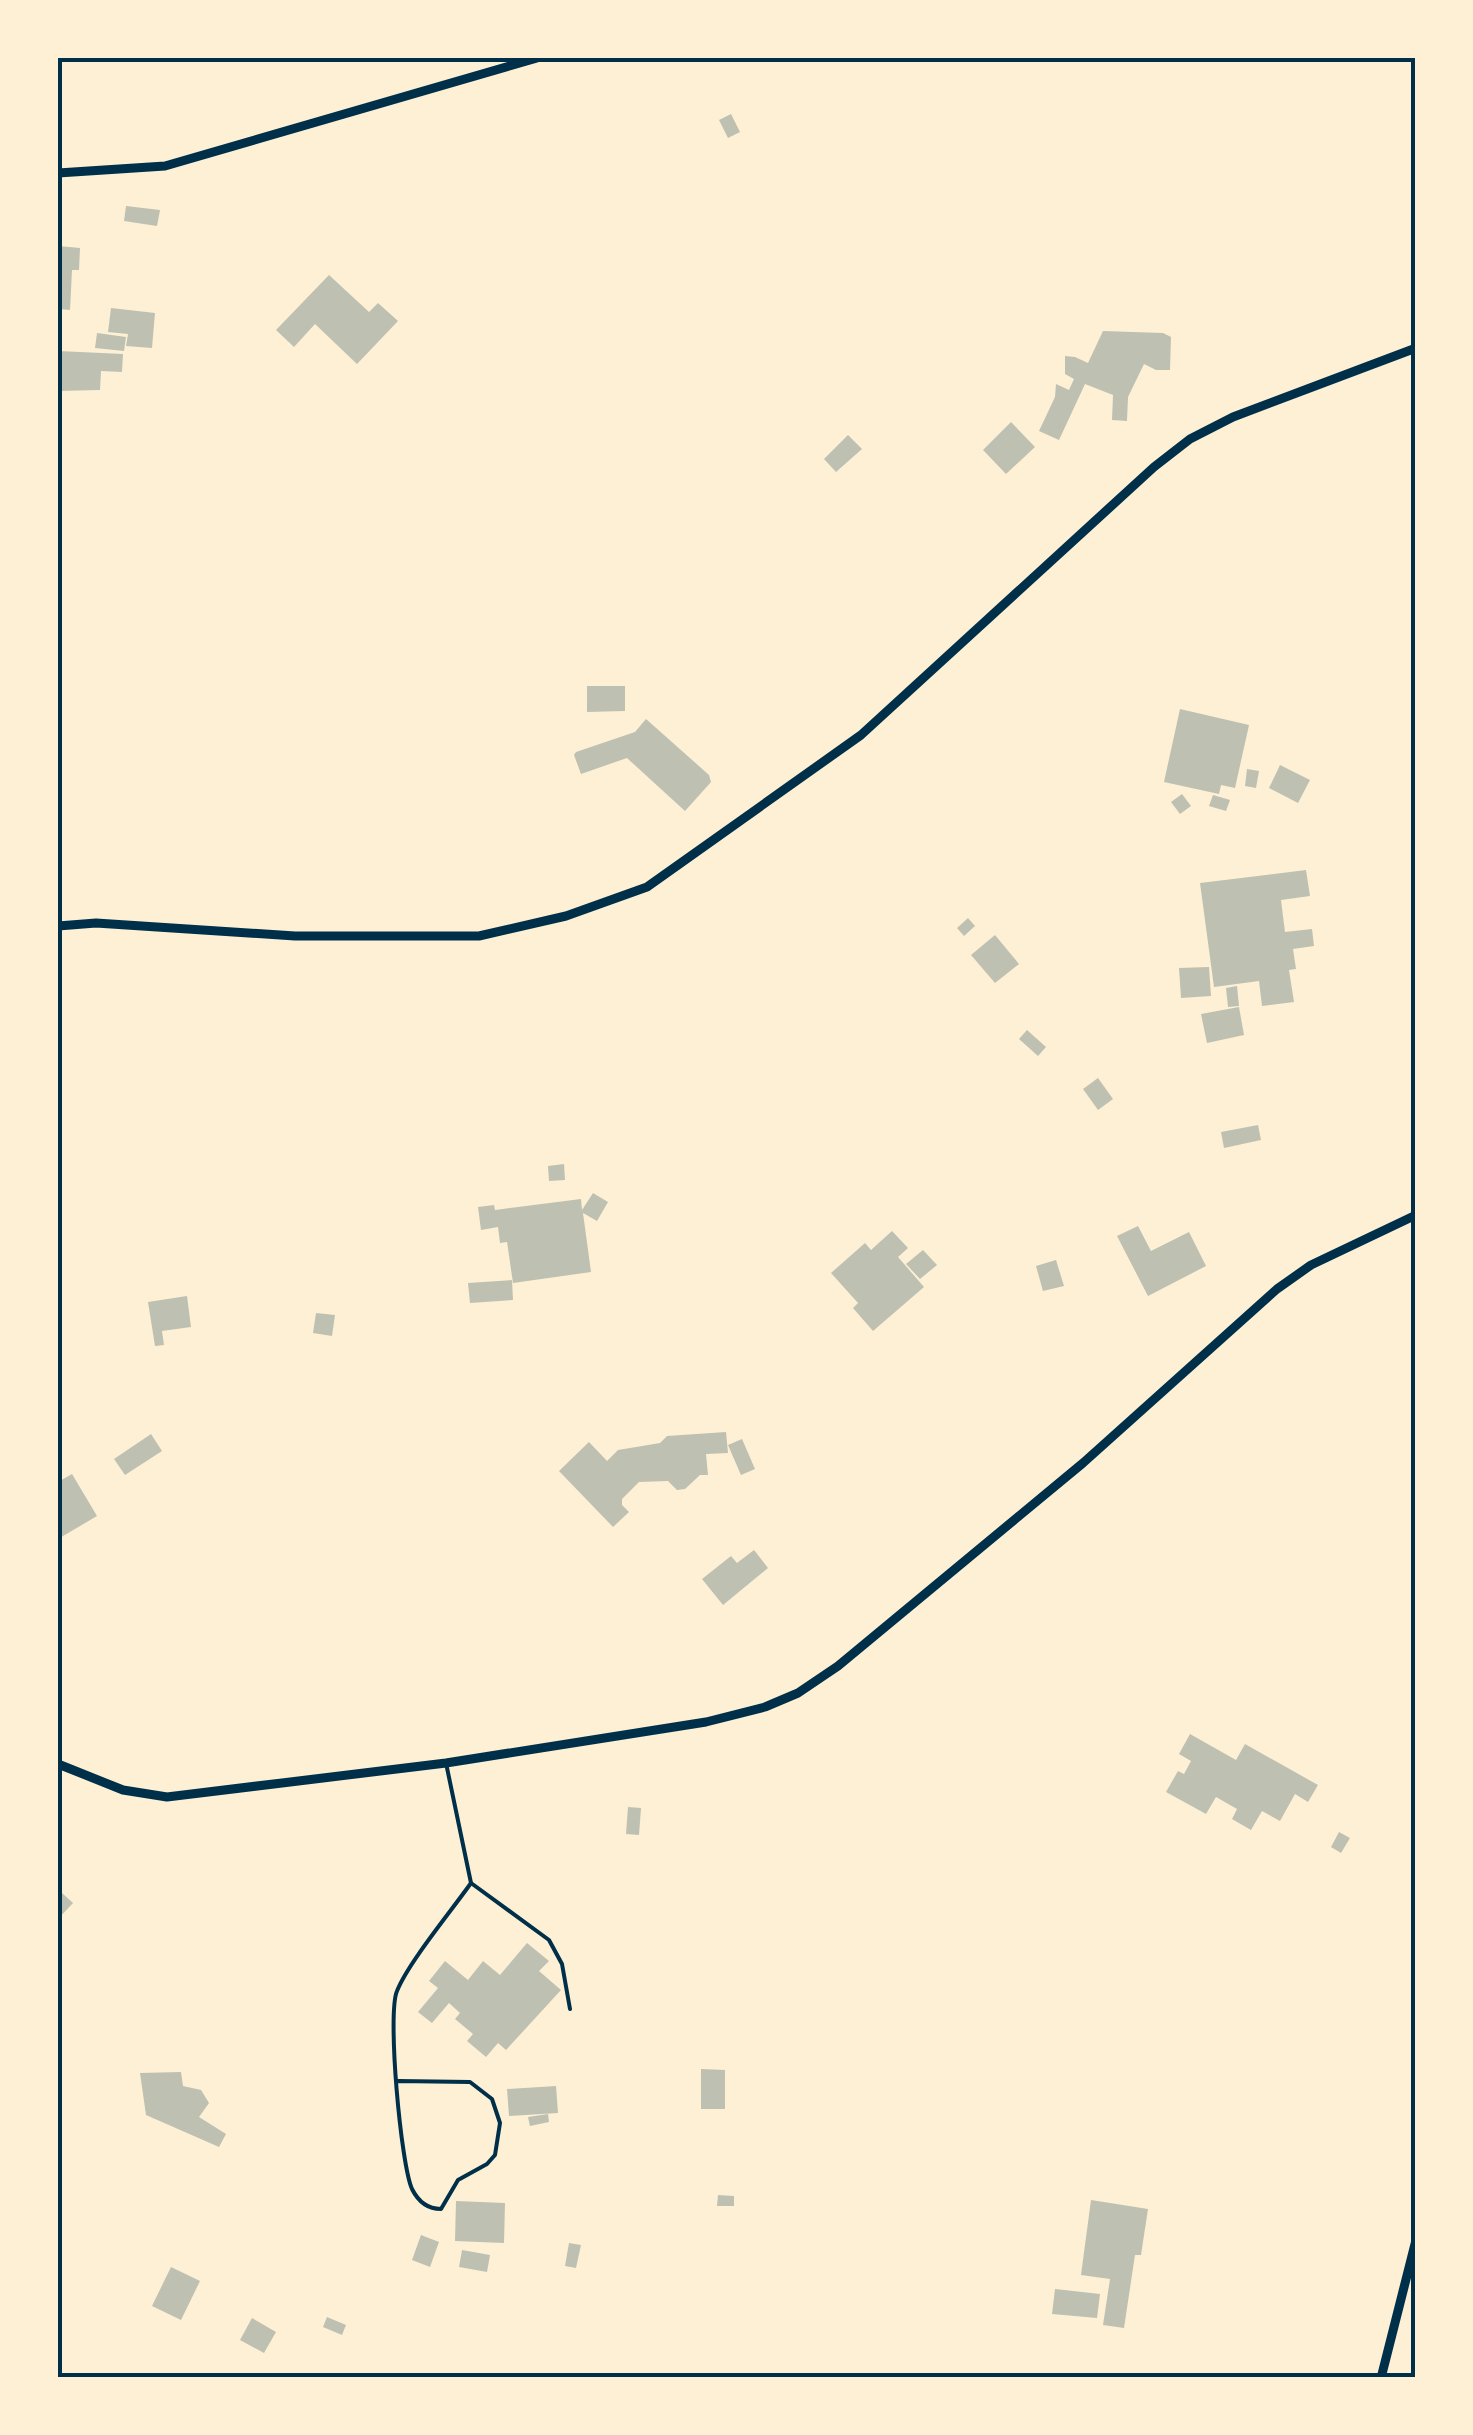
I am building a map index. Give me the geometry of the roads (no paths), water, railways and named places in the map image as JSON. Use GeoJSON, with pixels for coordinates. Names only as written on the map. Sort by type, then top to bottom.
{"type":"FeatureCollection","features":[{"type":"Feature","properties":{"kind":"street"},"geometry":{"type":"LineString","coordinates":[[58,173],[165,166],[537,58]]}},
{"type":"Feature","properties":{"kind":"street"},"geometry":{"type":"LineString","coordinates":[[58,926],[96,923],[295,936],[479,936],[566,916],[647,886],[861,735],[1139,480],[1190,439],[1233,417],[1416,348]]}},
{"type":"Feature","properties":{"kind":"street"},"geometry":{"type":"LineString","coordinates":[[58,1764],[123,1790],[167,1797],[446,1763],[706,1722],[766,1707],[798,1693],[838,1666],[1084,1463],[1277,1289],[1311,1264],[1416,1215]]}},
{"type":"Feature","properties":{"kind":"street"},"geometry":{"type":"LineString","coordinates":[[1380,2378],[1416,2240]]}},
{"type":"Feature","properties":{"kind":"lane"},"geometry":{"type":"LineString","coordinates":[[446,1763],[471,1883],[549,1940],[562,1964],[570,2009]]}},
{"type":"Feature","properties":{"kind":"lane"},"geometry":{"type":"LineString","coordinates":[[398,2081],[470,2082],[492,2100],[500,2122],[495,2155],[458,2180],[441,2210],[431,2210],[410,2185],[398,2081],[393,2003],[396,1991],[471,1883]]}}]}
